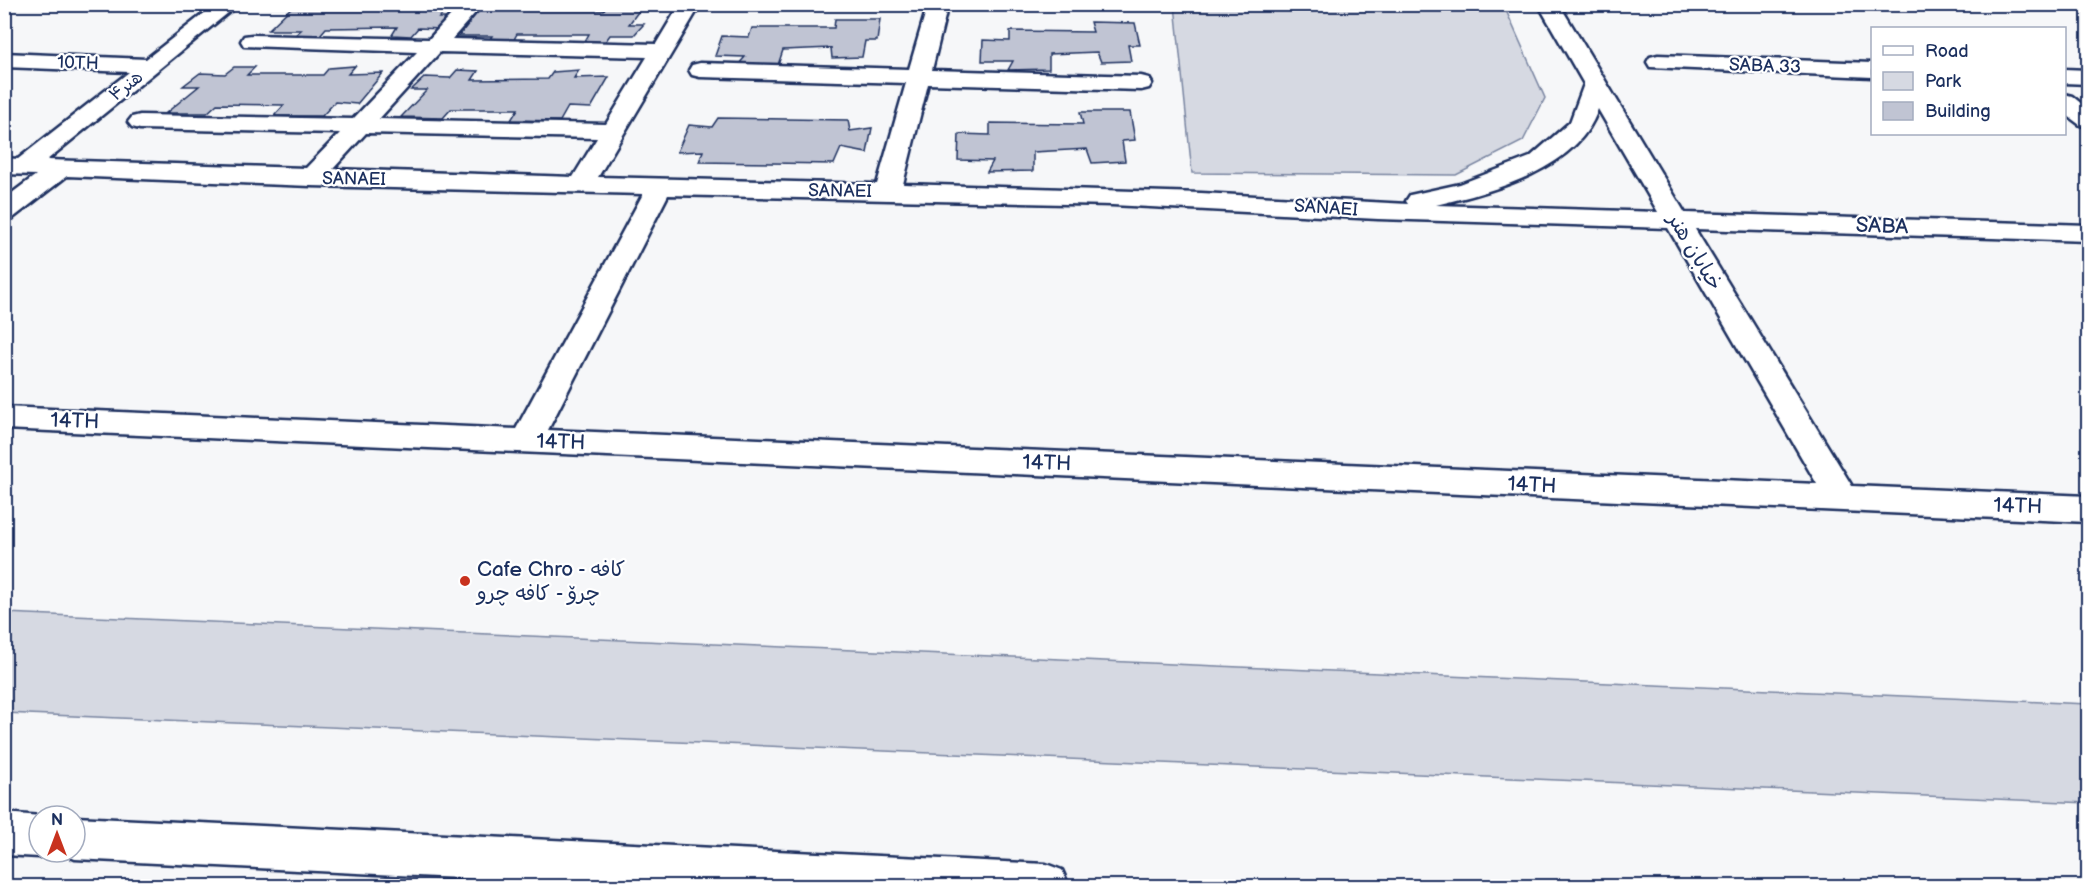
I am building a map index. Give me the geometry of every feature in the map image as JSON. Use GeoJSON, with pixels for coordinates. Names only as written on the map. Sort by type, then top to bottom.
{"type":"FeatureCollection","features":[{"type":"Feature","properties":{"kind":"street","name":"هنر۴"},"geometry":{"type":"LineString","coordinates":[[14,166],[151,66],[229,4]]}},
{"type":"Feature","properties":{"kind":"street"},"geometry":{"type":"LineString","coordinates":[[311,178],[473,4]]}},
{"type":"Feature","properties":{"kind":"street"},"geometry":{"type":"LineString","coordinates":[[581,184],[691,4]]}},
{"type":"Feature","properties":{"kind":"street"},"geometry":{"type":"LineString","coordinates":[[888,192],[938,4]]}},
{"type":"Feature","properties":{"kind":"street","name":"خیابان هنر"},"geometry":{"type":"LineString","coordinates":[[1548,4],[1843,500]]}},
{"type":"Feature","properties":{"kind":"street"},"geometry":{"type":"LineString","coordinates":[[252,41],[662,51]]}},
{"type":"Feature","properties":{"kind":"street","name":"10TH"},"geometry":{"type":"LineString","coordinates":[[4,60],[151,66]]}},
{"type":"Feature","properties":{"kind":"street","name":"SABA 33"},"geometry":{"type":"LineString","coordinates":[[1658,62],[1871,70]]}},
{"type":"Feature","properties":{"kind":"street"},"geometry":{"type":"LineString","coordinates":[[700,70],[1141,83]]}},
{"type":"Feature","properties":{"kind":"street"},"geometry":{"type":"LineString","coordinates":[[2066,76],[2088,77]]}},
{"type":"Feature","properties":{"kind":"street"},"geometry":{"type":"LineString","coordinates":[[1378,212],[1468,190],[1539,162],[1581,125],[1595,84]]}},
{"type":"Feature","properties":{"kind":"street"},"geometry":{"type":"LineString","coordinates":[[2066,103],[2088,120]]}},
{"type":"Feature","properties":{"kind":"street"},"geometry":{"type":"LineString","coordinates":[[140,122],[362,124],[614,131]]}},
{"type":"Feature","properties":{"kind":"street","name":"SANAEI"},"geometry":{"type":"LineString","coordinates":[[14,166],[311,178],[888,192],[1288,205],[1378,212],[1676,219]]}},
{"type":"Feature","properties":{"kind":"street"},"geometry":{"type":"LineString","coordinates":[[4,212],[61,168]]}},
{"type":"Feature","properties":{"kind":"street"},"geometry":{"type":"LineString","coordinates":[[526,441],[660,186]]}},
{"type":"Feature","properties":{"kind":"street","name":"SABA"},"geometry":{"type":"LineString","coordinates":[[1676,219],[2088,233]]}},
{"type":"Feature","properties":{"kind":"street","name":"14TH"},"geometry":{"type":"LineString","coordinates":[[4,418],[2088,509]]}},
{"type":"Feature","properties":{"kind":"street"},"geometry":{"type":"LineString","coordinates":[[4,834],[27,835]]}},
{"type":"Feature","properties":{"kind":"street"},"geometry":{"type":"LineString","coordinates":[[87,839],[1046,886]]}},
{"type":"Feature","properties":{"kind":"green space"},"geometry":{"type":"Polygon","coordinates":[[[1175,5],[1504,6],[1545,98],[1523,141],[1456,175],[1192,173],[1175,5]]]}},
{"type":"Feature","properties":{"kind":"green space"},"geometry":{"type":"Polygon","coordinates":[[[5,613],[2088,704],[2088,803],[5,713],[5,613]]]}},
{"type":"Feature","properties":{"kind":"building"},"geometry":{"type":"Polygon","coordinates":[[[453,4],[439,18],[455,18],[442,29],[418,28],[411,36],[392,35],[397,27],[326,28],[320,35],[294,36],[301,30],[268,30],[294,5],[453,4]]]}},
{"type":"Feature","properties":{"kind":"building"},"geometry":{"type":"Polygon","coordinates":[[[505,4],[547,4],[544,9],[604,10],[607,4],[644,4],[629,24],[644,24],[634,35],[610,35],[605,42],[585,41],[589,34],[517,34],[513,41],[487,43],[492,36],[459,36],[479,10],[500,11],[505,4]]]}},
{"type":"Feature","properties":{"kind":"building"},"geometry":{"type":"Polygon","coordinates":[[[835,19],[880,19],[877,41],[865,41],[862,57],[832,58],[831,48],[783,50],[778,65],[737,66],[745,57],[715,56],[722,36],[749,37],[752,28],[834,28],[835,19]]]}},
{"type":"Feature","properties":{"kind":"building"},"geometry":{"type":"Polygon","coordinates":[[[1090,22],[1135,23],[1140,45],[1128,45],[1131,61],[1101,62],[1097,52],[1049,54],[1049,69],[1008,70],[1013,61],[982,61],[983,40],[1010,41],[1010,31],[1093,32],[1090,22]]]}},
{"type":"Feature","properties":{"kind":"building"},"geometry":{"type":"Polygon","coordinates":[[[355,66],[348,74],[383,73],[357,104],[335,102],[322,116],[274,116],[284,105],[217,104],[207,113],[166,113],[199,86],[183,86],[200,73],[225,74],[234,67],[255,67],[247,75],[323,75],[329,68],[355,66]]]}},
{"type":"Feature","properties":{"kind":"building"},"geometry":{"type":"Polygon","coordinates":[[[457,70],[478,71],[472,80],[548,79],[553,72],[579,70],[574,78],[609,77],[591,108],[568,107],[560,121],[511,120],[518,109],[451,109],[443,118],[401,117],[427,90],[411,90],[425,77],[450,78],[457,70]]]}},
{"type":"Feature","properties":{"kind":"building"},"geometry":{"type":"Polygon","coordinates":[[[1080,112],[1130,112],[1135,140],[1122,141],[1125,161],[1092,163],[1087,149],[1033,152],[1033,171],[987,172],[993,161],[958,160],[959,134],[990,135],[990,123],[1083,124],[1080,112]]]}},
{"type":"Feature","properties":{"kind":"building"},"geometry":{"type":"Polygon","coordinates":[[[718,118],[848,120],[850,131],[872,128],[867,153],[841,148],[834,164],[699,162],[703,151],[677,152],[689,125],[712,127],[718,118]]]}},
{"type":"Feature","properties":{"kind":"place","name":"Cafe Chro - کافە چرۆ - کافه چرو"},"geometry":{"type":"Point","coordinates":[465,581]}}]}
